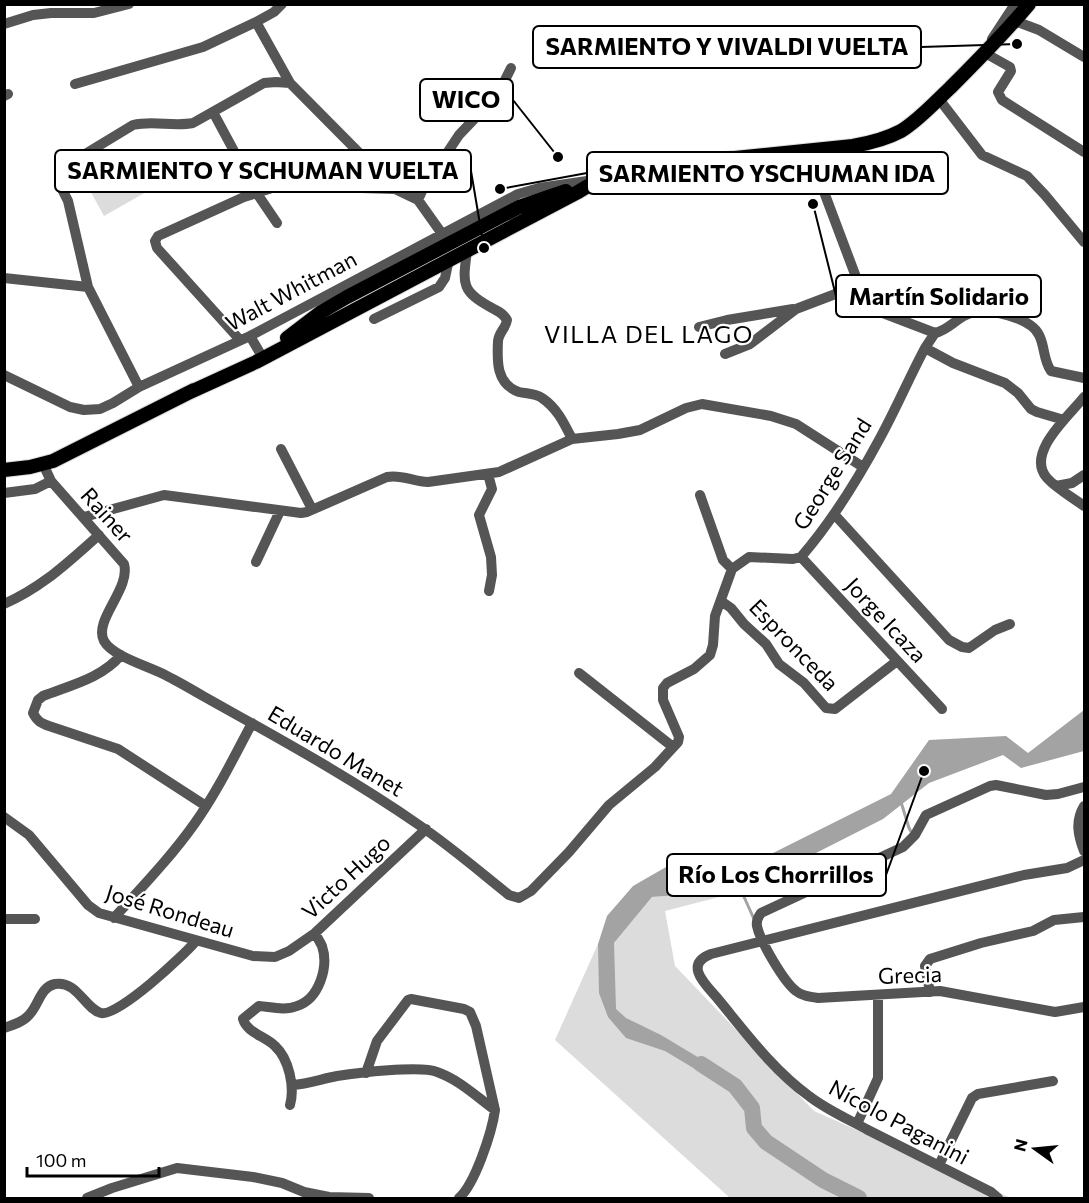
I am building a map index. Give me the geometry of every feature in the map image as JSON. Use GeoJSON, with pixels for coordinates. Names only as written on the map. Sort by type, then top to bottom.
{"type":"FeatureCollection","features":[{"type":"Feature","properties":{"kind":"main road"},"geometry":{"type":"LineString","coordinates":[[4,470],[43,464],[88,444],[186,394],[289,337],[321,312],[445,239],[526,204],[615,173],[637,168],[809,152],[879,141],[913,123],[982,56],[1029,4]]}},
{"type":"Feature","properties":{"kind":"main road"},"geometry":{"type":"LineString","coordinates":[[186,394],[240,370],[595,181]]}},
{"type":"Feature","properties":{"kind":"main road"},"geometry":{"type":"LineString","coordinates":[[445,239],[457,251],[466,250]]}},
{"type":"Feature","properties":{"kind":"main road"},"geometry":{"type":"LineString","coordinates":[[353,311],[369,297],[442,259],[447,253],[445,239]]}},
{"type":"Feature","properties":{"kind":"street"},"geometry":{"type":"LineString","coordinates":[[5,24],[44,13],[94,13],[129,4]]}},
{"type":"Feature","properties":{"kind":"street"},"geometry":{"type":"LineString","coordinates":[[75,84],[203,47],[256,22],[274,12],[282,4]]}},
{"type":"Feature","properties":{"kind":"street"},"geometry":{"type":"LineString","coordinates":[[1015,4],[982,56],[1010,67],[1011,71],[998,92],[1002,100],[1083,148]]}},
{"type":"Feature","properties":{"kind":"street"},"geometry":{"type":"LineString","coordinates":[[1015,21],[1039,30],[1084,57]]}},
{"type":"Feature","properties":{"kind":"street"},"geometry":{"type":"LineString","coordinates":[[256,22],[290,83],[395,189],[418,200],[445,239]]}},
{"type":"Feature","properties":{"kind":"street"},"geometry":{"type":"LineString","coordinates":[[418,200],[459,135],[498,94],[511,68]]}},
{"type":"Feature","properties":{"kind":"street"},"geometry":{"type":"LineString","coordinates":[[139,387],[88,287],[68,201],[61,187],[61,178],[72,162],[133,125],[193,123],[264,83],[276,81],[290,83]]}},
{"type":"Feature","properties":{"kind":"street"},"geometry":{"type":"LineString","coordinates":[[939,99],[982,155],[1027,176],[1084,242]]}},
{"type":"Feature","properties":{"kind":"street"},"geometry":{"type":"LineString","coordinates":[[213,112],[256,192],[277,223]]}},
{"type":"Feature","properties":{"kind":"street"},"geometry":{"type":"LineString","coordinates":[[809,152],[860,285],[868,303],[875,310],[935,333],[947,329],[963,316],[975,311],[1011,316],[1023,320],[1037,331],[1051,371],[1084,378]]}},
{"type":"Feature","properties":{"kind":"street"},"geometry":{"type":"LineString","coordinates":[[260,353],[157,248],[155,241],[158,236],[256,192],[275,187],[395,189]]}},
{"type":"Feature","properties":{"kind":"street","name":"Walt Whitman"},"geometry":{"type":"LineString","coordinates":[[4,375],[56,402],[84,410],[100,409],[139,387],[245,338],[445,239]]}},
{"type":"Feature","properties":{"kind":"street"},"geometry":{"type":"LineString","coordinates":[[466,250],[464,281],[466,287],[480,301],[502,314],[507,320],[499,333],[498,340],[498,371],[502,380],[513,389],[543,398],[561,416],[572,439]]}},
{"type":"Feature","properties":{"kind":"street"},"geometry":{"type":"LineString","coordinates":[[374,319],[439,287],[445,278],[449,259]]}},
{"type":"Feature","properties":{"kind":"street"},"geometry":{"type":"LineString","coordinates":[[4,278],[88,287]]}},
{"type":"Feature","properties":{"kind":"street"},"geometry":{"type":"LineString","coordinates":[[699,327],[796,309],[860,285]]}},
{"type":"Feature","properties":{"kind":"street"},"geometry":{"type":"LineString","coordinates":[[725,354],[750,344],[796,309]]}},
{"type":"Feature","properties":{"kind":"street","name":"George Sand"},"geometry":{"type":"LineString","coordinates":[[732,570],[749,557],[793,559],[801,557],[834,514],[863,467],[907,381],[935,333]]}},
{"type":"Feature","properties":{"kind":"street"},"geometry":{"type":"LineString","coordinates":[[925,348],[953,363],[1005,383],[1018,393],[1031,409],[1064,420]]}},
{"type":"Feature","properties":{"kind":"street"},"geometry":{"type":"LineString","coordinates":[[1084,397],[1064,420],[1041,453],[1041,467],[1044,473],[1056,486],[1084,506]]}},
{"type":"Feature","properties":{"kind":"street"},"geometry":{"type":"LineString","coordinates":[[84,517],[164,495],[301,513],[387,477],[399,476],[419,482],[428,482],[499,472],[572,439],[640,430],[691,406],[709,405],[771,416],[796,424],[863,467]]}},
{"type":"Feature","properties":{"kind":"street"},"geometry":{"type":"LineString","coordinates":[[281,449],[312,509]]}},
{"type":"Feature","properties":{"kind":"street","name":"Rainer"},"geometry":{"type":"LineString","coordinates":[[43,464],[51,481],[124,564],[123,584],[102,631],[104,642],[121,655]]}},
{"type":"Feature","properties":{"kind":"street"},"geometry":{"type":"LineString","coordinates":[[488,474],[492,489],[479,515],[490,557],[492,575],[489,591]]}},
{"type":"Feature","properties":{"kind":"street"},"geometry":{"type":"LineString","coordinates":[[1056,486],[1072,483],[1084,475]]}},
{"type":"Feature","properties":{"kind":"street"},"geometry":{"type":"LineString","coordinates":[[4,494],[35,489],[51,481]]}},
{"type":"Feature","properties":{"kind":"street"},"geometry":{"type":"LineString","coordinates":[[579,673],[674,747],[678,742],[679,737],[663,700],[663,688],[667,683],[694,669],[710,655],[715,616],[732,570],[723,560],[700,495]]}},
{"type":"Feature","properties":{"kind":"street"},"geometry":{"type":"LineString","coordinates":[[256,562],[280,511]]}},
{"type":"Feature","properties":{"kind":"street"},"geometry":{"type":"LineString","coordinates":[[834,514],[949,640],[957,645],[969,648],[995,630],[1010,624]]}},
{"type":"Feature","properties":{"kind":"street"},"geometry":{"type":"LineString","coordinates":[[4,604],[50,578],[99,535]]}},
{"type":"Feature","properties":{"kind":"street","name":"Jorge Icaza"},"geometry":{"type":"LineString","coordinates":[[801,557],[942,709]]}},
{"type":"Feature","properties":{"kind":"street","name":"Espronceda"},"geometry":{"type":"LineString","coordinates":[[721,601],[731,608],[744,624],[766,644],[779,664],[804,683],[826,708],[831,710],[897,661]]}},
{"type":"Feature","properties":{"kind":"street"},"geometry":{"type":"LineString","coordinates":[[121,655],[101,673],[44,696],[38,700],[33,713],[40,723],[118,749],[206,806]]}},
{"type":"Feature","properties":{"kind":"street","name":"Eduardo Manet"},"geometry":{"type":"LineString","coordinates":[[121,655],[166,675],[295,746],[426,829],[509,895],[519,898],[531,891],[569,852],[609,805],[655,767],[674,747]]}},
{"type":"Feature","properties":{"kind":"street"},"geometry":{"type":"LineString","coordinates":[[114,918],[174,851],[206,806],[252,723]]}},
{"type":"Feature","properties":{"kind":"street"},"geometry":{"type":"LineString","coordinates":[[1084,787],[1046,795],[996,785],[930,812],[914,836],[903,847],[761,913],[757,926],[763,941],[1024,875],[1067,868],[1084,860]]}},
{"type":"Feature","properties":{"kind":"street"},"geometry":{"type":"LineString","coordinates":[[1084,806],[1078,821],[1078,828],[1084,850]]}},
{"type":"Feature","properties":{"kind":"street","name":"José Rondeau"},"geometry":{"type":"LineString","coordinates":[[4,817],[29,835],[88,905],[99,913],[196,941],[263,957],[275,957],[290,951]]}},
{"type":"Feature","properties":{"kind":"street","name":"Victo Hugo"},"geometry":{"type":"LineString","coordinates":[[290,951],[315,933],[426,829]]}},
{"type":"Feature","properties":{"kind":"street"},"geometry":{"type":"LineString","coordinates":[[930,992],[925,966],[930,959],[981,943],[1033,931],[1054,920],[1084,917]]}},
{"type":"Feature","properties":{"kind":"street"},"geometry":{"type":"LineString","coordinates":[[4,919],[35,919]]}},
{"type":"Feature","properties":{"kind":"street"},"geometry":{"type":"LineString","coordinates":[[290,1105],[292,1085],[284,1059],[275,1046],[248,1027],[243,1018],[259,1006],[296,1007],[312,996],[321,980],[323,964],[322,945],[315,933]]}},
{"type":"Feature","properties":{"kind":"street"},"geometry":{"type":"LineString","coordinates":[[4,1028],[28,1016],[44,990],[55,984],[62,984],[74,990],[98,1011],[108,1013],[154,982],[196,941]]}},
{"type":"Feature","properties":{"kind":"street","name":"Nícolo Paganini"},"geometry":{"type":"LineString","coordinates":[[763,941],[711,954],[701,959],[697,970],[700,978],[761,1051],[808,1096],[837,1115],[992,1192],[998,1198]]}},
{"type":"Feature","properties":{"kind":"street","name":"Grecia"},"geometry":{"type":"LineString","coordinates":[[763,941],[788,984],[799,994],[818,998],[951,992],[1055,1012],[1084,1007]]}},
{"type":"Feature","properties":{"kind":"street"},"geometry":{"type":"LineString","coordinates":[[857,1124],[878,1078],[878,995]]}},
{"type":"Feature","properties":{"kind":"street"},"geometry":{"type":"LineString","coordinates":[[366,1073],[377,1041],[408,1000],[464,1009],[470,1012],[476,1026],[495,1110],[493,1124],[470,1187],[459,1198]]}},
{"type":"Feature","properties":{"kind":"street"},"geometry":{"type":"LineString","coordinates":[[292,1085],[311,1083],[335,1076],[418,1069],[433,1070],[451,1078],[495,1110]]}},
{"type":"Feature","properties":{"kind":"street"},"geometry":{"type":"LineString","coordinates":[[939,1165],[972,1098],[978,1094],[1053,1081]]}},
{"type":"Feature","properties":{"kind":"street"},"geometry":{"type":"LineString","coordinates":[[87,1198],[177,1168],[282,1183],[304,1195],[369,1198]]}},
{"type":"Feature","properties":{"kind":"shaded area"},"geometry":{"type":"Polygon","coordinates":[[[138,156],[155,187],[104,216],[87,185],[138,156]]]}},
{"type":"Feature","properties":{"kind":"shaded area"},"geometry":{"type":"Polygon","coordinates":[[[1084,710],[1084,751],[1021,768],[1003,755],[929,783],[883,819],[814,854],[798,869],[732,891],[652,897],[614,943],[616,1009],[626,1018],[661,1035],[721,1071],[715,1081],[665,1051],[626,1038],[608,1017],[599,993],[598,944],[607,916],[633,886],[673,863],[769,855],[891,794],[929,740],[1006,736],[1028,753],[1084,710]]]}},
{"type":"Feature","properties":{"kind":"shaded area"},"geometry":{"type":"Polygon","coordinates":[[[732,891],[719,897],[665,911],[675,966],[814,1111],[1011,1198],[730,1198],[555,1040],[598,944],[614,943],[652,897],[732,891]]]}},
{"type":"Feature","properties":{"kind":"waterway"},"geometry":{"type":"LineString","coordinates":[[901,802],[913,835]]}},
{"type":"Feature","properties":{"kind":"waterway"},"geometry":{"type":"LineString","coordinates":[[740,888],[754,919]]}},
{"type":"Feature","properties":{"kind":"waterway"},"geometry":{"type":"LineString","coordinates":[[701,1064],[735,1086],[752,1108],[754,1128],[766,1142],[823,1180],[859,1198]]}},
{"type":"Feature","properties":{"kind":"place","name":"SARMIENTO Y VIVALDI VUELTA"},"geometry":{"type":"Point","coordinates":[1017,44]}},
{"type":"Feature","properties":{"kind":"place","name":"WICO"},"geometry":{"type":"Point","coordinates":[558,157]}},
{"type":"Feature","properties":{"kind":"place","name":"SARMIENTO YSCHUMAN IDA"},"geometry":{"type":"Point","coordinates":[500,189]}},
{"type":"Feature","properties":{"kind":"place","name":"Martín Solidario"},"geometry":{"type":"Point","coordinates":[813,204]}},
{"type":"Feature","properties":{"kind":"place","name":"SARMIENTO Y SCHUMAN VUELTA"},"geometry":{"type":"Point","coordinates":[484,248]}},
{"type":"Feature","properties":{"kind":"place","name":"Río Los Chorrillos"},"geometry":{"type":"Point","coordinates":[924,771]}},
{"type":"Feature","properties":{"kind":"district","name":"VILLA DEL LAGO"},"geometry":{"type":"Point","coordinates":[649,335]}}]}
